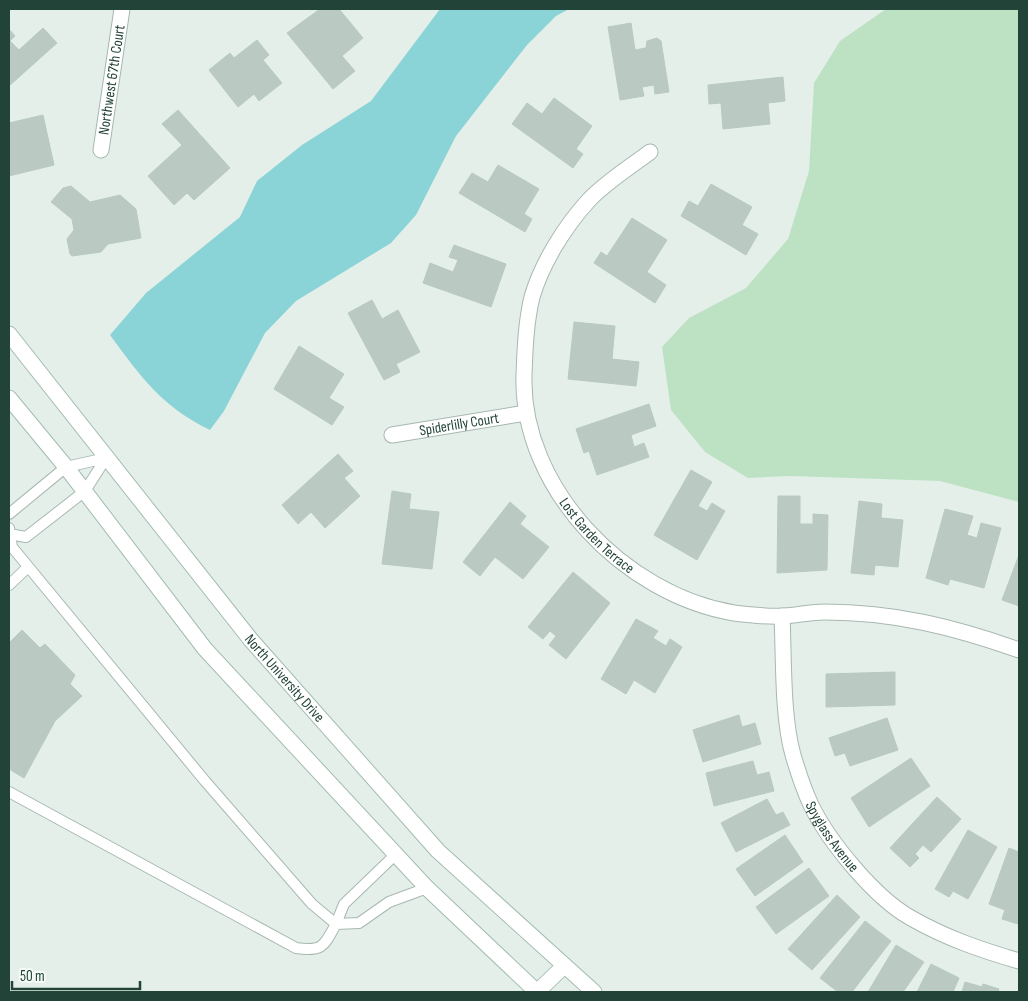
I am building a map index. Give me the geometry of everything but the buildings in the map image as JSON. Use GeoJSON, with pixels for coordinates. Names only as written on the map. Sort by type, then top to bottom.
{"type":"FeatureCollection","features":[{"type":"Feature","properties":{"kind":"main road","name":"Northwest 67th Court"},"geometry":{"type":"LineString","coordinates":[[101,150],[122,9]]}},
{"type":"Feature","properties":{"kind":"main road","name":"Lost Garden Terrace"},"geometry":{"type":"LineString","coordinates":[[650,152],[590,199],[567,228],[547,262],[533,296],[525,338],[526,413],[552,482],[574,516],[601,545],[631,570],[663,589],[698,603],[734,613],[782,616],[822,612],[886,614],[953,628],[1019,650]]}},
{"type":"Feature","properties":{"kind":"main road","name":"North University Drive"},"geometry":{"type":"LineString","coordinates":[[9,334],[251,640],[438,851],[594,992]]}},
{"type":"Feature","properties":{"kind":"main road"},"geometry":{"type":"LineString","coordinates":[[9,398],[66,466],[205,649],[427,888],[537,992],[564,966]]}},
{"type":"Feature","properties":{"kind":"main road","name":"Spiderlilly Court"},"geometry":{"type":"LineString","coordinates":[[392,435],[526,413]]}},
{"type":"Feature","properties":{"kind":"main road","name":"Spyglass Avenue"},"geometry":{"type":"LineString","coordinates":[[782,616],[785,695],[793,754],[811,805],[840,849],[871,885],[909,917],[967,946],[1019,961]]}},
{"type":"Feature","properties":{"kind":"lane"},"geometry":{"type":"LineString","coordinates":[[9,514],[66,466],[106,458]]}},
{"type":"Feature","properties":{"kind":"lane"},"geometry":{"type":"LineString","coordinates":[[106,458],[85,491],[26,537],[9,532],[12,548],[212,788],[312,904],[336,924],[359,923],[389,902],[427,888]]}},
{"type":"Feature","properties":{"kind":"lane"},"geometry":{"type":"LineString","coordinates":[[9,584],[28,567]]}},
{"type":"Feature","properties":{"kind":"lane"},"geometry":{"type":"LineString","coordinates":[[9,792],[296,948],[313,950],[324,946],[344,904],[395,855]]}},
{"type":"Feature","properties":{"kind":"green space"},"geometry":{"type":"Polygon","coordinates":[[[886,9],[1019,9],[1019,502],[940,481],[790,476],[748,478],[705,452],[671,410],[662,347],[689,318],[746,288],[788,239],[809,171],[814,83],[840,41],[886,9]]]}},
{"type":"Feature","properties":{"kind":"water"},"geometry":{"type":"Polygon","coordinates":[[[440,9],[569,9],[556,16],[527,45],[456,136],[416,215],[391,243],[296,301],[265,333],[224,411],[210,430],[193,421],[178,411],[153,389],[110,335],[146,293],[240,217],[257,181],[302,145],[371,101],[440,9]]]}}]}
